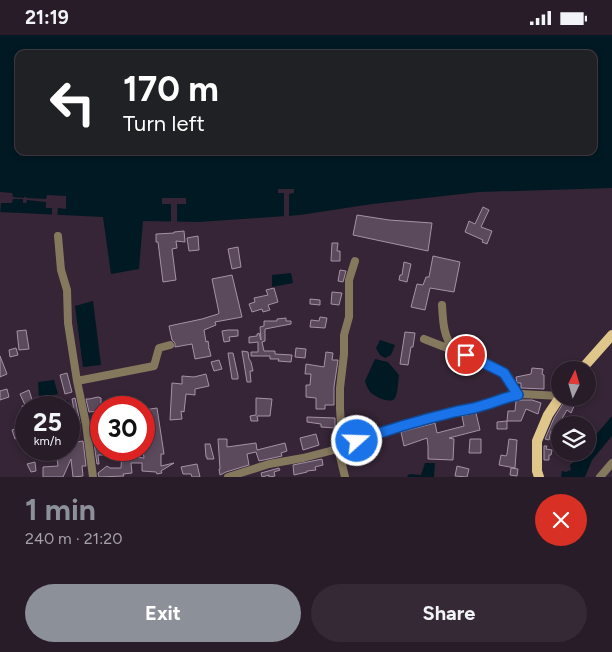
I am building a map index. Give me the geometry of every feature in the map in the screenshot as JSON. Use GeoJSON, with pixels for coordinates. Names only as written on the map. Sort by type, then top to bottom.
{"type":"FeatureCollection","features":[{"type":"Feature","properties":{"kind":"main road"},"geometry":{"type":"LineString","coordinates":[[590,361],[612,335]]}},
{"type":"Feature","properties":{"kind":"main road"},"geometry":{"type":"LineString","coordinates":[[539,477],[537,471],[537,441],[554,406]]}},
{"type":"Feature","properties":{"kind":"street"},"geometry":{"type":"LineString","coordinates":[[58,236],[61,271],[67,290],[68,323],[93,477]]}},
{"type":"Feature","properties":{"kind":"street"},"geometry":{"type":"LineString","coordinates":[[345,477],[340,448],[340,388],[344,335],[349,317],[349,280],[354,261]]}},
{"type":"Feature","properties":{"kind":"street"},"geometry":{"type":"LineString","coordinates":[[442,305],[443,326],[448,342],[454,350]]}},
{"type":"Feature","properties":{"kind":"street"},"geometry":{"type":"LineString","coordinates":[[424,339],[478,360],[504,373],[518,395]]}},
{"type":"Feature","properties":{"kind":"street"},"geometry":{"type":"LineString","coordinates":[[77,381],[154,366],[158,347],[170,345]]}},
{"type":"Feature","properties":{"kind":"street"},"geometry":{"type":"LineString","coordinates":[[228,477],[269,464],[303,458],[340,448],[408,424],[481,406],[509,396],[551,397]]}},
{"type":"Feature","properties":{"kind":"street"},"geometry":{"type":"LineString","coordinates":[[600,477],[612,463]]}},
{"type":"Feature","properties":{"kind":"water"},"geometry":{"type":"Polygon","coordinates":[[[0,35],[612,35],[612,188],[479,192],[372,204],[300,215],[199,222],[143,221],[139,269],[111,274],[103,217],[0,212],[0,35]]]}},
{"type":"Feature","properties":{"kind":"water"},"geometry":{"type":"Polygon","coordinates":[[[291,273],[293,283],[272,287],[272,275],[291,273]]]}},
{"type":"Feature","properties":{"kind":"water"},"geometry":{"type":"Polygon","coordinates":[[[93,301],[101,365],[83,367],[75,306],[93,301]]]}},
{"type":"Feature","properties":{"kind":"water"},"geometry":{"type":"Polygon","coordinates":[[[380,340],[395,345],[391,355],[385,358],[380,355],[376,348],[380,340]]]}},
{"type":"Feature","properties":{"kind":"water"},"geometry":{"type":"Polygon","coordinates":[[[375,359],[388,362],[399,375],[397,393],[393,400],[390,401],[375,396],[366,385],[365,381],[375,359]]]}},
{"type":"Feature","properties":{"kind":"water"},"geometry":{"type":"Polygon","coordinates":[[[54,380],[58,394],[39,396],[38,382],[54,380]]]}},
{"type":"Feature","properties":{"kind":"water"},"geometry":{"type":"Polygon","coordinates":[[[612,416],[612,436],[596,455],[596,435],[612,416]]]}},
{"type":"Feature","properties":{"kind":"water"},"geometry":{"type":"Polygon","coordinates":[[[575,461],[592,461],[585,477],[561,477],[562,471],[571,470],[570,465],[575,461]]]}},
{"type":"Feature","properties":{"kind":"water"},"geometry":{"type":"Polygon","coordinates":[[[425,463],[435,463],[434,477],[407,477],[409,474],[421,475],[425,463]]]}},
{"type":"Feature","properties":{"kind":"pier"},"geometry":{"type":"Polygon","coordinates":[[[278,189],[294,189],[294,193],[289,194],[289,216],[284,216],[284,193],[278,193],[278,189]]]}},
{"type":"Feature","properties":{"kind":"pier"},"geometry":{"type":"Polygon","coordinates":[[[0,192],[12,193],[13,197],[24,198],[46,199],[47,195],[66,196],[66,209],[58,208],[57,217],[52,217],[52,208],[46,208],[46,202],[27,200],[26,203],[23,203],[23,199],[13,199],[12,203],[1,203],[0,215],[0,192]]]}},
{"type":"Feature","properties":{"kind":"pier"},"geometry":{"type":"Polygon","coordinates":[[[162,198],[186,198],[186,204],[177,204],[177,224],[171,224],[171,204],[162,204],[162,198]]]}},
{"type":"Feature","properties":{"kind":"building"},"geometry":{"type":"Polygon","coordinates":[[[483,207],[489,210],[481,227],[492,231],[487,244],[482,242],[483,240],[465,232],[469,221],[475,224],[483,207]]]}},
{"type":"Feature","properties":{"kind":"building"},"geometry":{"type":"Polygon","coordinates":[[[357,215],[389,220],[432,223],[428,251],[353,235],[357,215]]]}},
{"type":"Feature","properties":{"kind":"building"},"geometry":{"type":"Polygon","coordinates":[[[184,231],[185,242],[176,241],[177,248],[172,249],[176,280],[163,282],[156,234],[184,231]]]}},
{"type":"Feature","properties":{"kind":"building"},"geometry":{"type":"Polygon","coordinates":[[[198,236],[199,250],[189,251],[187,238],[198,236]]]}},
{"type":"Feature","properties":{"kind":"building"},"geometry":{"type":"Polygon","coordinates":[[[332,243],[338,243],[337,251],[340,251],[340,261],[331,261],[332,243]]]}},
{"type":"Feature","properties":{"kind":"building"},"geometry":{"type":"Polygon","coordinates":[[[238,247],[241,267],[232,269],[228,249],[238,247]]]}},
{"type":"Feature","properties":{"kind":"building"},"geometry":{"type":"Polygon","coordinates":[[[433,256],[460,262],[454,292],[430,288],[425,310],[411,307],[417,284],[423,285],[426,277],[429,277],[433,256]]]}},
{"type":"Feature","properties":{"kind":"building"},"geometry":{"type":"Polygon","coordinates":[[[404,262],[411,264],[407,282],[399,280],[400,275],[402,275],[404,262]]]}},
{"type":"Feature","properties":{"kind":"building"},"geometry":{"type":"Polygon","coordinates":[[[340,270],[346,271],[343,282],[338,281],[340,270]]]}},
{"type":"Feature","properties":{"kind":"building"},"geometry":{"type":"Polygon","coordinates":[[[232,275],[242,317],[215,322],[216,325],[204,330],[211,356],[195,359],[192,344],[175,347],[169,326],[218,314],[212,279],[232,275]]]}},
{"type":"Feature","properties":{"kind":"building"},"geometry":{"type":"Polygon","coordinates":[[[274,288],[278,302],[268,305],[270,310],[263,312],[262,309],[252,312],[249,304],[255,302],[254,298],[268,295],[266,290],[274,288]]]}},
{"type":"Feature","properties":{"kind":"building"},"geometry":{"type":"Polygon","coordinates":[[[332,292],[342,293],[339,305],[331,304],[332,292]]]}},
{"type":"Feature","properties":{"kind":"building"},"geometry":{"type":"Polygon","coordinates":[[[310,299],[320,300],[320,305],[310,304],[310,299]]]}},
{"type":"Feature","properties":{"kind":"building"},"geometry":{"type":"Polygon","coordinates":[[[320,317],[327,318],[325,328],[310,327],[311,320],[319,321],[320,317]]]}},
{"type":"Feature","properties":{"kind":"building"},"geometry":{"type":"Polygon","coordinates":[[[286,318],[286,321],[291,321],[291,324],[265,329],[265,341],[262,342],[264,351],[275,351],[275,354],[292,355],[291,362],[270,359],[270,356],[251,356],[251,352],[258,352],[258,342],[249,343],[249,337],[257,336],[259,333],[261,340],[260,327],[264,326],[264,321],[277,321],[277,319],[286,318]]]}},
{"type":"Feature","properties":{"kind":"building"},"geometry":{"type":"Polygon","coordinates":[[[26,330],[29,349],[19,350],[17,331],[26,330]]]}},
{"type":"Feature","properties":{"kind":"building"},"geometry":{"type":"Polygon","coordinates":[[[238,330],[238,336],[229,337],[230,341],[224,342],[222,331],[238,330]]]}},
{"type":"Feature","properties":{"kind":"building"},"geometry":{"type":"Polygon","coordinates":[[[405,332],[415,333],[408,365],[400,364],[405,332]]]}},
{"type":"Feature","properties":{"kind":"building"},"geometry":{"type":"Polygon","coordinates":[[[16,348],[18,355],[10,357],[9,350],[16,348]]]}},
{"type":"Feature","properties":{"kind":"building"},"geometry":{"type":"Polygon","coordinates":[[[296,348],[306,349],[305,358],[295,357],[296,348]]]}},
{"type":"Feature","properties":{"kind":"building"},"geometry":{"type":"Polygon","coordinates":[[[242,351],[248,352],[251,362],[253,371],[250,371],[251,382],[247,382],[242,351]]]}},
{"type":"Feature","properties":{"kind":"building"},"geometry":{"type":"Polygon","coordinates":[[[326,352],[333,353],[332,360],[338,360],[334,387],[334,405],[325,405],[325,409],[316,409],[316,398],[306,397],[306,385],[310,385],[311,374],[305,374],[306,364],[324,367],[326,352]]]}},
{"type":"Feature","properties":{"kind":"building"},"geometry":{"type":"Polygon","coordinates":[[[228,353],[233,353],[238,379],[232,379],[228,353]]]}},
{"type":"Feature","properties":{"kind":"building"},"geometry":{"type":"Polygon","coordinates":[[[0,356],[7,374],[0,377],[0,356]]]}},
{"type":"Feature","properties":{"kind":"building"},"geometry":{"type":"Polygon","coordinates":[[[219,360],[222,369],[214,371],[211,362],[219,360]]]}},
{"type":"Feature","properties":{"kind":"building"},"geometry":{"type":"Polygon","coordinates":[[[461,366],[469,367],[468,375],[460,374],[461,366]]]}},
{"type":"Feature","properties":{"kind":"building"},"geometry":{"type":"Polygon","coordinates":[[[532,368],[543,369],[544,389],[521,388],[521,383],[517,383],[516,377],[531,374],[532,368]]]}},
{"type":"Feature","properties":{"kind":"building"},"geometry":{"type":"Polygon","coordinates":[[[67,373],[72,392],[65,394],[60,375],[67,373]]]}},
{"type":"Feature","properties":{"kind":"building"},"geometry":{"type":"Polygon","coordinates":[[[206,374],[209,386],[195,389],[195,395],[186,394],[184,412],[181,411],[182,419],[170,420],[172,383],[182,384],[182,376],[194,377],[206,374]]]}},
{"type":"Feature","properties":{"kind":"building"},"geometry":{"type":"Polygon","coordinates":[[[7,389],[9,397],[0,400],[0,391],[7,389]]]}},
{"type":"Feature","properties":{"kind":"building"},"geometry":{"type":"Polygon","coordinates":[[[29,390],[31,396],[21,396],[20,394],[29,390]]]}},
{"type":"Feature","properties":{"kind":"building"},"geometry":{"type":"Polygon","coordinates":[[[256,398],[272,399],[270,416],[257,416],[258,421],[251,421],[250,416],[256,415],[256,398]]]}},
{"type":"Feature","properties":{"kind":"building"},"geometry":{"type":"Polygon","coordinates":[[[86,399],[90,399],[89,412],[86,399]]]}},
{"type":"Feature","properties":{"kind":"building"},"geometry":{"type":"Polygon","coordinates":[[[532,400],[541,403],[538,414],[526,409],[521,421],[507,421],[508,411],[515,411],[516,401],[532,400]]]}},
{"type":"Feature","properties":{"kind":"building"},"geometry":{"type":"Polygon","coordinates":[[[561,406],[574,406],[571,413],[567,410],[563,416],[555,416],[561,406]]]}},
{"type":"Feature","properties":{"kind":"building"},"geometry":{"type":"Polygon","coordinates":[[[155,408],[157,408],[164,454],[161,454],[161,466],[174,463],[161,471],[162,473],[157,474],[156,472],[142,471],[142,463],[131,463],[132,473],[123,474],[124,476],[99,477],[98,473],[107,466],[110,468],[121,468],[121,461],[155,461],[155,408]]]}},
{"type":"Feature","properties":{"kind":"building"},"geometry":{"type":"Polygon","coordinates":[[[476,413],[480,430],[449,438],[454,439],[453,460],[428,459],[427,438],[404,446],[401,432],[435,423],[437,433],[464,426],[462,416],[476,413]]]}},
{"type":"Feature","properties":{"kind":"building"},"geometry":{"type":"Polygon","coordinates":[[[307,417],[335,418],[335,428],[321,427],[321,424],[307,422],[307,417]]]}},
{"type":"Feature","properties":{"kind":"building"},"geometry":{"type":"Polygon","coordinates":[[[507,421],[507,429],[497,429],[497,422],[507,421]]]}},
{"type":"Feature","properties":{"kind":"building"},"geometry":{"type":"Polygon","coordinates":[[[551,425],[549,440],[545,439],[551,425]]]}},
{"type":"Feature","properties":{"kind":"building"},"geometry":{"type":"Polygon","coordinates":[[[316,434],[319,445],[303,450],[300,438],[316,434]]]}},
{"type":"Feature","properties":{"kind":"building"},"geometry":{"type":"Polygon","coordinates":[[[218,439],[227,439],[227,447],[256,443],[257,450],[285,443],[287,451],[281,453],[282,456],[259,461],[256,452],[247,454],[249,465],[220,475],[218,439]]]}},
{"type":"Feature","properties":{"kind":"building"},"geometry":{"type":"Polygon","coordinates":[[[470,439],[481,439],[481,453],[469,453],[470,439]]]}},
{"type":"Feature","properties":{"kind":"building"},"geometry":{"type":"Polygon","coordinates":[[[509,439],[517,440],[515,468],[499,465],[501,455],[506,456],[507,454],[509,439]]]}},
{"type":"Feature","properties":{"kind":"building"},"geometry":{"type":"Polygon","coordinates":[[[80,441],[83,441],[86,466],[82,466],[83,476],[73,477],[71,461],[80,461],[80,441]]]}},
{"type":"Feature","properties":{"kind":"building"},"geometry":{"type":"Polygon","coordinates":[[[205,444],[210,444],[214,459],[207,459],[205,444]]]}},
{"type":"Feature","properties":{"kind":"building"},"geometry":{"type":"Polygon","coordinates":[[[544,446],[547,446],[546,449],[551,450],[551,455],[549,455],[549,460],[544,460],[544,446]]]}},
{"type":"Feature","properties":{"kind":"building"},"geometry":{"type":"Polygon","coordinates":[[[322,459],[323,465],[315,467],[316,470],[294,475],[293,465],[322,459]]]}},
{"type":"Feature","properties":{"kind":"building"},"geometry":{"type":"Polygon","coordinates":[[[57,461],[70,461],[63,477],[43,477],[43,467],[58,466],[57,461]]]}},
{"type":"Feature","properties":{"kind":"building"},"geometry":{"type":"Polygon","coordinates":[[[35,462],[36,471],[31,472],[27,464],[35,462]]]}},
{"type":"Feature","properties":{"kind":"building"},"geometry":{"type":"Polygon","coordinates":[[[197,464],[200,477],[183,474],[181,467],[197,464]]]}},
{"type":"Feature","properties":{"kind":"building"},"geometry":{"type":"Polygon","coordinates":[[[457,466],[469,469],[467,477],[455,476],[457,466]]]}},
{"type":"Feature","properties":{"kind":"building"},"geometry":{"type":"Polygon","coordinates":[[[279,468],[280,470],[274,472],[275,476],[262,477],[261,473],[279,468]]]}},
{"type":"Feature","properties":{"kind":"building"},"geometry":{"type":"Polygon","coordinates":[[[511,468],[518,469],[517,476],[510,475],[511,468]]]}},
{"type":"Feature","properties":{"kind":"route"},"geometry":{"type":"LineString","coordinates":[[357,441],[408,424],[518,395],[504,373],[466,355]]}}]}
